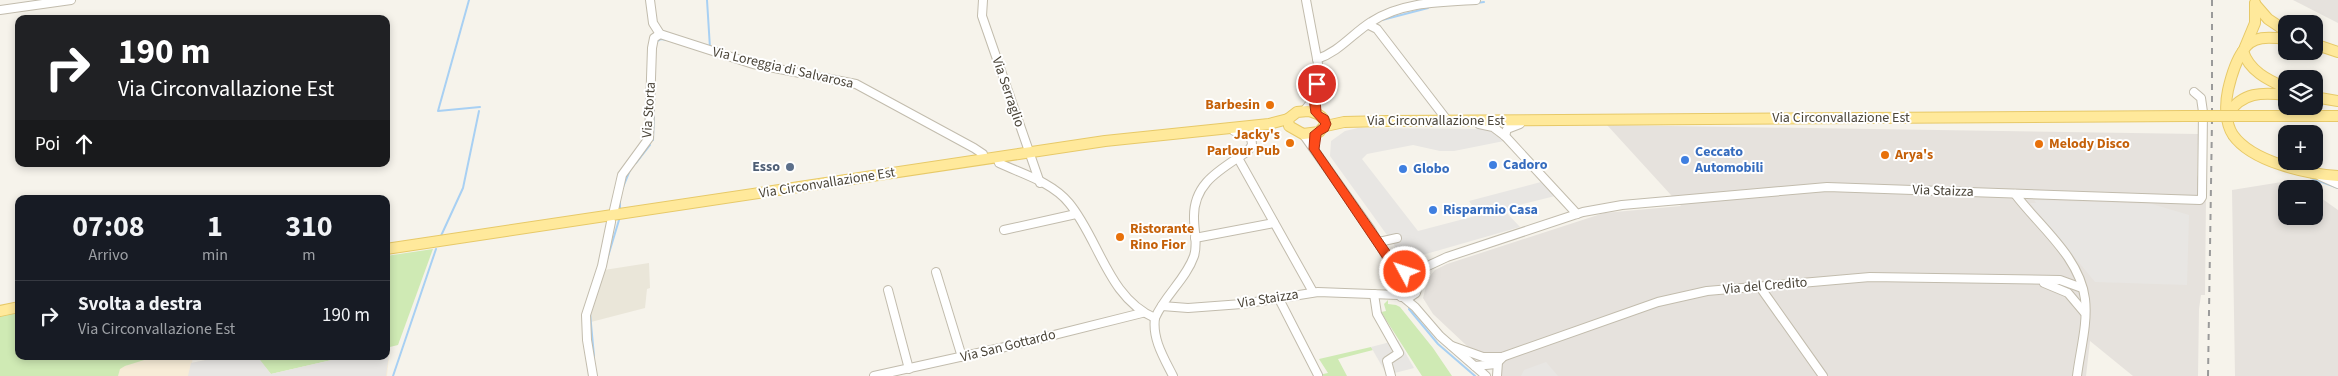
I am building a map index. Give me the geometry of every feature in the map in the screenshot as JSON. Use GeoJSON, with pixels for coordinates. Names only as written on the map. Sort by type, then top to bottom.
{"type":"FeatureCollection","features":[{"type":"Feature","properties":{"kind":"main road"},"geometry":{"type":"LineString","coordinates":[[2254,1],[2268,19],[2278,26]]}},
{"type":"Feature","properties":{"kind":"main road"},"geometry":{"type":"LineString","coordinates":[[2254,1],[2255,22],[2244,49],[2237,60],[2228,88],[2226,104],[2232,133],[2246,147],[2278,162]]}},
{"type":"Feature","properties":{"kind":"main road"},"geometry":{"type":"LineString","coordinates":[[2244,49],[2258,40],[2278,39]]}},
{"type":"Feature","properties":{"kind":"main road"},"geometry":{"type":"LineString","coordinates":[[2323,47],[2338,52]]}},
{"type":"Feature","properties":{"kind":"main road"},"geometry":{"type":"LineString","coordinates":[[2244,49],[2246,61],[2254,70],[2278,84]]}},
{"type":"Feature","properties":{"kind":"main road"},"geometry":{"type":"LineString","coordinates":[[2228,114],[2233,103],[2244,96],[2278,95]]}},
{"type":"Feature","properties":{"kind":"main road"},"geometry":{"type":"LineString","coordinates":[[2323,99],[2338,101]]}},
{"type":"Feature","properties":{"kind":"main road"},"geometry":{"type":"LineString","coordinates":[[1304,111],[1321,119],[1316,133],[1303,134],[1288,122],[1294,114],[1304,111]]}},
{"type":"Feature","properties":{"kind":"main road"},"geometry":{"type":"LineString","coordinates":[[2248,116],[2338,121]]}},
{"type":"Feature","properties":{"kind":"main road","name":"Via Circonvallazione Est"},"geometry":{"type":"LineString","coordinates":[[1321,119],[1344,122],[2338,116]]}},
{"type":"Feature","properties":{"kind":"main road","name":"Via Circonvallazione Est"},"geometry":{"type":"LineString","coordinates":[[390,248],[1105,141],[1288,122]]}},
{"type":"Feature","properties":{"kind":"main road"},"geometry":{"type":"LineString","coordinates":[[2305,170],[2338,171]]}},
{"type":"Feature","properties":{"kind":"main road"},"geometry":{"type":"LineString","coordinates":[[2305,170],[2338,176]]}},
{"type":"Feature","properties":{"kind":"main road"},"geometry":{"type":"LineString","coordinates":[[0,307],[15,306]]}},
{"type":"Feature","properties":{"kind":"main road"},"geometry":{"type":"LineString","coordinates":[[0,312],[15,307]]}},
{"type":"Feature","properties":{"kind":"street"},"geometry":{"type":"LineString","coordinates":[[0,10],[71,0]]}},
{"type":"Feature","properties":{"kind":"street"},"geometry":{"type":"LineString","coordinates":[[650,0],[653,23],[660,34]]}},
{"type":"Feature","properties":{"kind":"street","name":"Via Serraglio"},"geometry":{"type":"LineString","coordinates":[[983,0],[982,16],[1040,182]]}},
{"type":"Feature","properties":{"kind":"street"},"geometry":{"type":"LineString","coordinates":[[1306,0],[1317,59],[1315,99],[1321,119]]}},
{"type":"Feature","properties":{"kind":"street"},"geometry":{"type":"LineString","coordinates":[[1317,59],[1330,54],[1369,25],[1386,15],[1443,2],[1476,0]]}},
{"type":"Feature","properties":{"kind":"street"},"geometry":{"type":"LineString","coordinates":[[1369,25],[1377,29],[1447,120]]}},
{"type":"Feature","properties":{"kind":"street","name":"Via Loreggia di Salvarosa"},"geometry":{"type":"LineString","coordinates":[[660,34],[754,64],[856,84],[974,148],[983,154],[984,159]]}},
{"type":"Feature","properties":{"kind":"street","name":"Via Storta"},"geometry":{"type":"LineString","coordinates":[[614,210],[616,194],[622,176],[649,138],[652,48],[654,38],[660,34]]}},
{"type":"Feature","properties":{"kind":"street","name":"Via Staizza"},"geometry":{"type":"LineString","coordinates":[[1409,272],[1424,268],[1443,258],[1577,214],[1622,205],[1823,188],[2200,200],[2203,112],[2201,100],[2194,92]]}},
{"type":"Feature","properties":{"kind":"street"},"geometry":{"type":"LineString","coordinates":[[1304,111],[1315,99]]}},
{"type":"Feature","properties":{"kind":"street"},"geometry":{"type":"LineString","coordinates":[[1427,120],[1437,124],[1486,125],[1496,129],[1506,136],[1577,214]]}},
{"type":"Feature","properties":{"kind":"street"},"geometry":{"type":"LineString","coordinates":[[1506,136],[1506,130],[1514,125],[1561,120]]}},
{"type":"Feature","properties":{"kind":"street"},"geometry":{"type":"LineString","coordinates":[[1173,376],[1156,336],[1155,318],[1192,262],[1195,250],[1194,203],[1196,195],[1212,176],[1248,150],[1252,141],[1246,133],[1214,129]]}},
{"type":"Feature","properties":{"kind":"street"},"geometry":{"type":"LineString","coordinates":[[1314,149],[1316,133]]}},
{"type":"Feature","properties":{"kind":"street"},"geometry":{"type":"LineString","coordinates":[[1303,134],[1397,270],[1393,289],[1420,312],[1437,332],[1486,376]]}},
{"type":"Feature","properties":{"kind":"street"},"geometry":{"type":"LineString","coordinates":[[997,157],[1001,164],[1040,182],[1065,199],[1076,214],[1119,287],[1142,313],[1155,318]]}},
{"type":"Feature","properties":{"kind":"street"},"geometry":{"type":"LineString","coordinates":[[1238,158],[1312,292]]}},
{"type":"Feature","properties":{"kind":"street"},"geometry":{"type":"LineString","coordinates":[[2305,170],[2338,184]]}},
{"type":"Feature","properties":{"kind":"street"},"geometry":{"type":"LineString","coordinates":[[2015,194],[2071,266],[2082,288],[2084,312],[2077,376]]}},
{"type":"Feature","properties":{"kind":"street"},"geometry":{"type":"LineString","coordinates":[[1004,230],[1076,214]]}},
{"type":"Feature","properties":{"kind":"street"},"geometry":{"type":"LineString","coordinates":[[593,376],[587,340],[586,315],[602,266],[611,222]]}},
{"type":"Feature","properties":{"kind":"street"},"geometry":{"type":"LineString","coordinates":[[1195,238],[1274,223]]}},
{"type":"Feature","properties":{"kind":"street"},"geometry":{"type":"LineString","coordinates":[[1379,242],[1397,238]]}},
{"type":"Feature","properties":{"kind":"street"},"geometry":{"type":"LineString","coordinates":[[1391,260],[1420,280]]}},
{"type":"Feature","properties":{"kind":"street"},"geometry":{"type":"LineString","coordinates":[[2058,284],[2068,276],[2071,266]]}},
{"type":"Feature","properties":{"kind":"street"},"geometry":{"type":"LineString","coordinates":[[1420,312],[1416,294],[1424,268]]}},
{"type":"Feature","properties":{"kind":"street"},"geometry":{"type":"LineString","coordinates":[[936,272],[962,358]]}},
{"type":"Feature","properties":{"kind":"street"},"geometry":{"type":"LineString","coordinates":[[1397,275],[1409,272]]}},
{"type":"Feature","properties":{"kind":"street","name":"Via del Credito"},"geometry":{"type":"LineString","coordinates":[[1452,346],[1487,357],[1505,356],[1674,297],[1760,287],[1884,276],[2035,281],[2082,288]]}},
{"type":"Feature","properties":{"kind":"street"},"geometry":{"type":"LineString","coordinates":[[1391,376],[1387,361],[1399,352],[1377,314],[1374,294],[1385,291],[1394,283]]}},
{"type":"Feature","properties":{"kind":"street","name":"Via del Credito"},"geometry":{"type":"LineString","coordinates":[[2058,284],[2074,298],[2084,312]]}},
{"type":"Feature","properties":{"kind":"street"},"geometry":{"type":"LineString","coordinates":[[1760,287],[1823,376]]}},
{"type":"Feature","properties":{"kind":"street"},"geometry":{"type":"LineString","coordinates":[[888,290],[908,368]]}},
{"type":"Feature","properties":{"kind":"street","name":"Via Staizza"},"geometry":{"type":"LineString","coordinates":[[1162,306],[1188,308],[1242,304],[1312,292],[1401,296]]}},
{"type":"Feature","properties":{"kind":"street"},"geometry":{"type":"LineString","coordinates":[[1401,296],[1410,297],[1416,294]]}},
{"type":"Feature","properties":{"kind":"street"},"geometry":{"type":"LineString","coordinates":[[1278,298],[1318,375]]}},
{"type":"Feature","properties":{"kind":"street","name":"Via San Gottardo"},"geometry":{"type":"LineString","coordinates":[[874,376],[962,358],[1142,313]]}},
{"type":"Feature","properties":{"kind":"street","name":"Via del Credito"},"geometry":{"type":"LineString","coordinates":[[1498,362],[1505,356]]}},
{"type":"Feature","properties":{"kind":"street"},"geometry":{"type":"LineString","coordinates":[[1475,366],[1487,357]]}},
{"type":"Feature","properties":{"kind":"street"},"geometry":{"type":"LineString","coordinates":[[1475,366],[1498,362],[1497,376]]}},
{"type":"Feature","properties":{"kind":"shaded area"},"geometry":{"type":"Polygon","coordinates":[[[2293,0],[2338,0],[2338,23],[2293,0]]]}},
{"type":"Feature","properties":{"kind":"shaded area"},"geometry":{"type":"Polygon","coordinates":[[[1607,125],[2198,134],[2197,175],[2206,196],[2205,295],[2201,295],[2199,309],[2198,376],[2133,376],[2090,341],[2086,376],[1499,376],[1433,314],[1423,298],[1428,278],[1435,270],[1447,264],[1604,213],[1681,206],[1607,125]]]}},
{"type":"Feature","properties":{"kind":"shaded area"},"geometry":{"type":"Polygon","coordinates":[[[1358,128],[1487,129],[1504,141],[1454,151],[1440,151],[1413,145],[1367,154],[1362,159],[1418,231],[1479,215],[1469,201],[1541,182],[1555,196],[1503,209],[1520,227],[1405,260],[1330,156],[1331,141],[1345,131],[1358,128]]]}},
{"type":"Feature","properties":{"kind":"shaded area"},"geometry":{"type":"Polygon","coordinates":[[[2278,183],[2278,225],[2323,225],[2323,199],[2338,210],[2338,376],[2235,376],[2232,190],[2278,183]]]}},
{"type":"Feature","properties":{"kind":"shaded area"},"geometry":{"type":"Polygon","coordinates":[[[2034,200],[2152,204],[2189,215],[2187,285],[2095,282],[2030,203],[2036,203],[2034,200]]]}},
{"type":"Feature","properties":{"kind":"shaded area"},"geometry":{"type":"Polygon","coordinates":[[[649,263],[650,288],[647,289],[645,308],[591,322],[590,315],[604,270],[649,263]]]}},
{"type":"Feature","properties":{"kind":"shaded area"},"geometry":{"type":"Polygon","coordinates":[[[1398,340],[1414,368],[1387,375],[1371,347],[1398,340]]]}},
{"type":"Feature","properties":{"kind":"shaded area"},"geometry":{"type":"Polygon","coordinates":[[[140,360],[192,360],[192,363],[206,360],[260,360],[272,374],[332,360],[389,360],[387,376],[105,376],[118,373],[120,368],[140,360]]]}},
{"type":"Feature","properties":{"kind":"shaded area"},"geometry":{"type":"Polygon","coordinates":[[[206,360],[260,360],[271,374],[332,360],[388,360],[386,376],[188,376],[191,363],[206,360]]]}},
{"type":"Feature","properties":{"kind":"shaded area"},"geometry":{"type":"Polygon","coordinates":[[[1546,362],[1558,376],[1521,376],[1524,370],[1546,362]]]}},
{"type":"Feature","properties":{"kind":"green space"},"geometry":{"type":"Polygon","coordinates":[[[433,249],[398,345],[390,347],[390,255],[433,249]]]}},
{"type":"Feature","properties":{"kind":"green space"},"geometry":{"type":"Polygon","coordinates":[[[1388,300],[1388,304],[1400,307],[1433,348],[1452,376],[1422,376],[1381,312],[1386,311],[1384,304],[1388,300]]]}},
{"type":"Feature","properties":{"kind":"green space"},"geometry":{"type":"Polygon","coordinates":[[[15,313],[15,360],[144,360],[120,369],[118,376],[0,376],[0,315],[15,313]]]}},
{"type":"Feature","properties":{"kind":"green space"},"geometry":{"type":"Polygon","coordinates":[[[1371,347],[1373,350],[1338,359],[1347,376],[1313,376],[1328,373],[1319,359],[1371,347]]]}},
{"type":"Feature","properties":{"kind":"green space"},"geometry":{"type":"Polygon","coordinates":[[[259,360],[332,360],[271,374],[259,360]]]}},
{"type":"Feature","properties":{"kind":"waterway"},"geometry":{"type":"LineString","coordinates":[[469,0],[438,111],[480,107]]}},
{"type":"Feature","properties":{"kind":"waterway"},"geometry":{"type":"LineString","coordinates":[[707,0],[710,48]]}},
{"type":"Feature","properties":{"kind":"waterway"},"geometry":{"type":"LineString","coordinates":[[1476,3],[1484,2]]}},
{"type":"Feature","properties":{"kind":"waterway"},"geometry":{"type":"LineString","coordinates":[[1382,20],[1428,8]]}},
{"type":"Feature","properties":{"kind":"waterway"},"geometry":{"type":"LineString","coordinates":[[656,42],[661,39],[668,40]]}},
{"type":"Feature","properties":{"kind":"waterway"},"geometry":{"type":"LineString","coordinates":[[653,140],[654,106]]}},
{"type":"Feature","properties":{"kind":"waterway"},"geometry":{"type":"LineString","coordinates":[[440,238],[463,188],[479,111]]}},
{"type":"Feature","properties":{"kind":"waterway"},"geometry":{"type":"LineString","coordinates":[[2229,138],[2234,143]]}},
{"type":"Feature","properties":{"kind":"waterway"},"geometry":{"type":"LineString","coordinates":[[636,163],[650,145]]}},
{"type":"Feature","properties":{"kind":"waterway"},"geometry":{"type":"LineString","coordinates":[[623,187],[630,170]]}},
{"type":"Feature","properties":{"kind":"waterway"},"geometry":{"type":"LineString","coordinates":[[2311,178],[2338,188]]}},
{"type":"Feature","properties":{"kind":"waterway"},"geometry":{"type":"LineString","coordinates":[[620,198],[620,210]]}},
{"type":"Feature","properties":{"kind":"waterway"},"geometry":{"type":"LineString","coordinates":[[606,263],[619,220]]}},
{"type":"Feature","properties":{"kind":"waterway"},"geometry":{"type":"LineString","coordinates":[[393,376],[436,249]]}},
{"type":"Feature","properties":{"kind":"waterway"},"geometry":{"type":"LineString","coordinates":[[1409,309],[1438,344],[1475,376]]}},
{"type":"Feature","properties":{"kind":"waterway"},"geometry":{"type":"LineString","coordinates":[[590,313],[594,356]]}},
{"type":"Feature","properties":{"kind":"railway"},"geometry":{"type":"LineString","coordinates":[[2212,0],[2212,113]]}},
{"type":"Feature","properties":{"kind":"railway"},"geometry":{"type":"LineString","coordinates":[[2208,376],[2212,121]]}},
{"type":"Feature","properties":{"kind":"place","name":"Barbesin"},"geometry":{"type":"Point","coordinates":[1270,105]}},
{"type":"Feature","properties":{"kind":"place","name":"Jacky's Parlour Pub"},"geometry":{"type":"Point","coordinates":[1290,143]}},
{"type":"Feature","properties":{"kind":"place","name":"Melody Disco"},"geometry":{"type":"Point","coordinates":[2039,144]}},
{"type":"Feature","properties":{"kind":"place","name":"Arya's"},"geometry":{"type":"Point","coordinates":[1885,155]}},
{"type":"Feature","properties":{"kind":"place","name":"Ceccato Automobili"},"geometry":{"type":"Point","coordinates":[1685,160]}},
{"type":"Feature","properties":{"kind":"place","name":"Cadoro"},"geometry":{"type":"Point","coordinates":[1493,165]}},
{"type":"Feature","properties":{"kind":"place","name":"Esso"},"geometry":{"type":"Point","coordinates":[790,167]}},
{"type":"Feature","properties":{"kind":"place","name":"Globo"},"geometry":{"type":"Point","coordinates":[1403,169]}},
{"type":"Feature","properties":{"kind":"place","name":"Risparmio Casa"},"geometry":{"type":"Point","coordinates":[1433,210]}},
{"type":"Feature","properties":{"kind":"place","name":"Ristorante Rino Fior"},"geometry":{"type":"Point","coordinates":[1120,237]}},
{"type":"Feature","properties":{"kind":"route"},"geometry":{"type":"LineString","coordinates":[[1317,84],[1316,113],[1324,119],[1326,124],[1324,128],[1316,133],[1314,149],[1391,260],[1400,268],[1408,271],[1405,272]]}}]}
